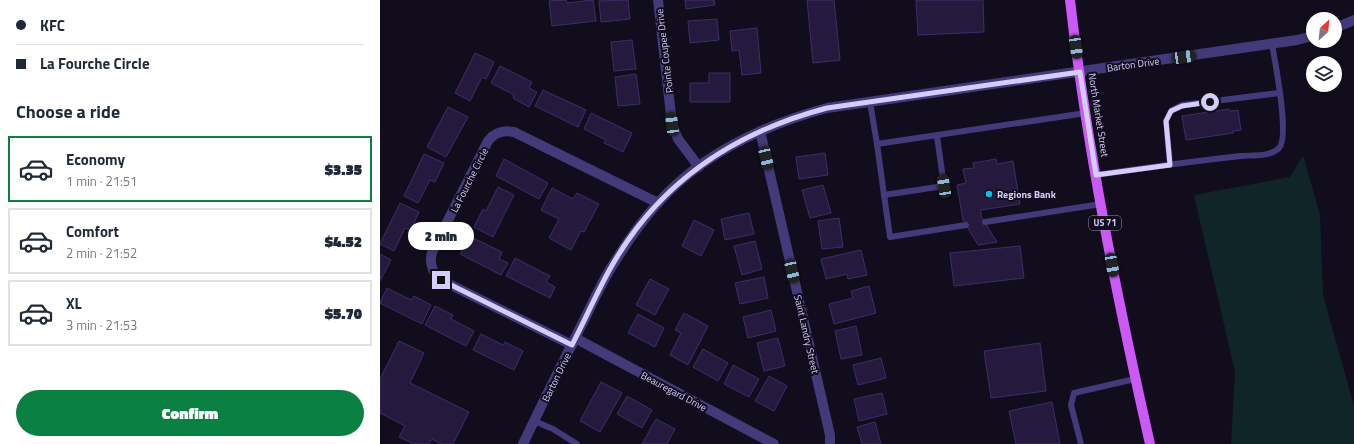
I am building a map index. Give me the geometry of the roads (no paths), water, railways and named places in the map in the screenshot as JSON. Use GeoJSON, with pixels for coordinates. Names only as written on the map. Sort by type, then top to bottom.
{"type":"FeatureCollection","features":[{"type":"Feature","properties":{"kind":"main road","name":"North Market Street"},"geometry":{"type":"LineString","coordinates":[[1070,0],[1101,204],[1147,444]]}},
{"type":"Feature","properties":{"kind":"street","name":"Pointe Coupee Drive"},"geometry":{"type":"LineString","coordinates":[[658,0],[672,124],[678,139],[699,166]]}},
{"type":"Feature","properties":{"kind":"street"},"geometry":{"type":"LineString","coordinates":[[1342,25],[1354,20]]}},
{"type":"Feature","properties":{"kind":"street","name":"Barton Drive"},"geometry":{"type":"LineString","coordinates":[[523,444],[610,269],[632,235],[658,203],[677,185],[699,166],[721,151],[760,131],[788,119],[827,108],[1272,44],[1306,38]]}},
{"type":"Feature","properties":{"kind":"street","name":"La Fourche Circle"},"geometry":{"type":"LineString","coordinates":[[574,342],[441,280],[432,268],[430,258],[432,252],[488,141],[492,136],[499,132],[505,130],[514,132],[658,203]]}},
{"type":"Feature","properties":{"kind":"street","name":"Saint Landry Street"},"geometry":{"type":"LineString","coordinates":[[760,131],[830,435],[830,444]]}},
{"type":"Feature","properties":{"kind":"street","name":"Beauregard Drive"},"geometry":{"type":"LineString","coordinates":[[574,342],[774,444]]}},
{"type":"Feature","properties":{"kind":"lane"},"geometry":{"type":"LineString","coordinates":[[1096,175],[1218,158],[1270,154],[1279,148],[1283,141],[1284,125],[1272,44]]}},
{"type":"Feature","properties":{"kind":"lane"},"geometry":{"type":"LineString","coordinates":[[1170,165],[1166,121],[1171,111],[1182,106],[1279,93]]}},
{"type":"Feature","properties":{"kind":"lane"},"geometry":{"type":"LineString","coordinates":[[870,102],[890,237],[966,225]]}},
{"type":"Feature","properties":{"kind":"lane"},"geometry":{"type":"LineString","coordinates":[[877,144],[1086,113]]}},
{"type":"Feature","properties":{"kind":"lane"},"geometry":{"type":"LineString","coordinates":[[884,195],[944,186],[937,136]]}},
{"type":"Feature","properties":{"kind":"lane"},"geometry":{"type":"LineString","coordinates":[[985,222],[1101,204]]}},
{"type":"Feature","properties":{"kind":"lane"},"geometry":{"type":"LineString","coordinates":[[1081,444],[1071,405],[1074,393],[1135,379]]}},
{"type":"Feature","properties":{"kind":"lane"},"geometry":{"type":"LineString","coordinates":[[534,421],[553,429],[577,444]]}},
{"type":"Feature","properties":{"kind":"place","name":"Regions Bank"},"geometry":{"type":"Point","coordinates":[989,194]}}]}
